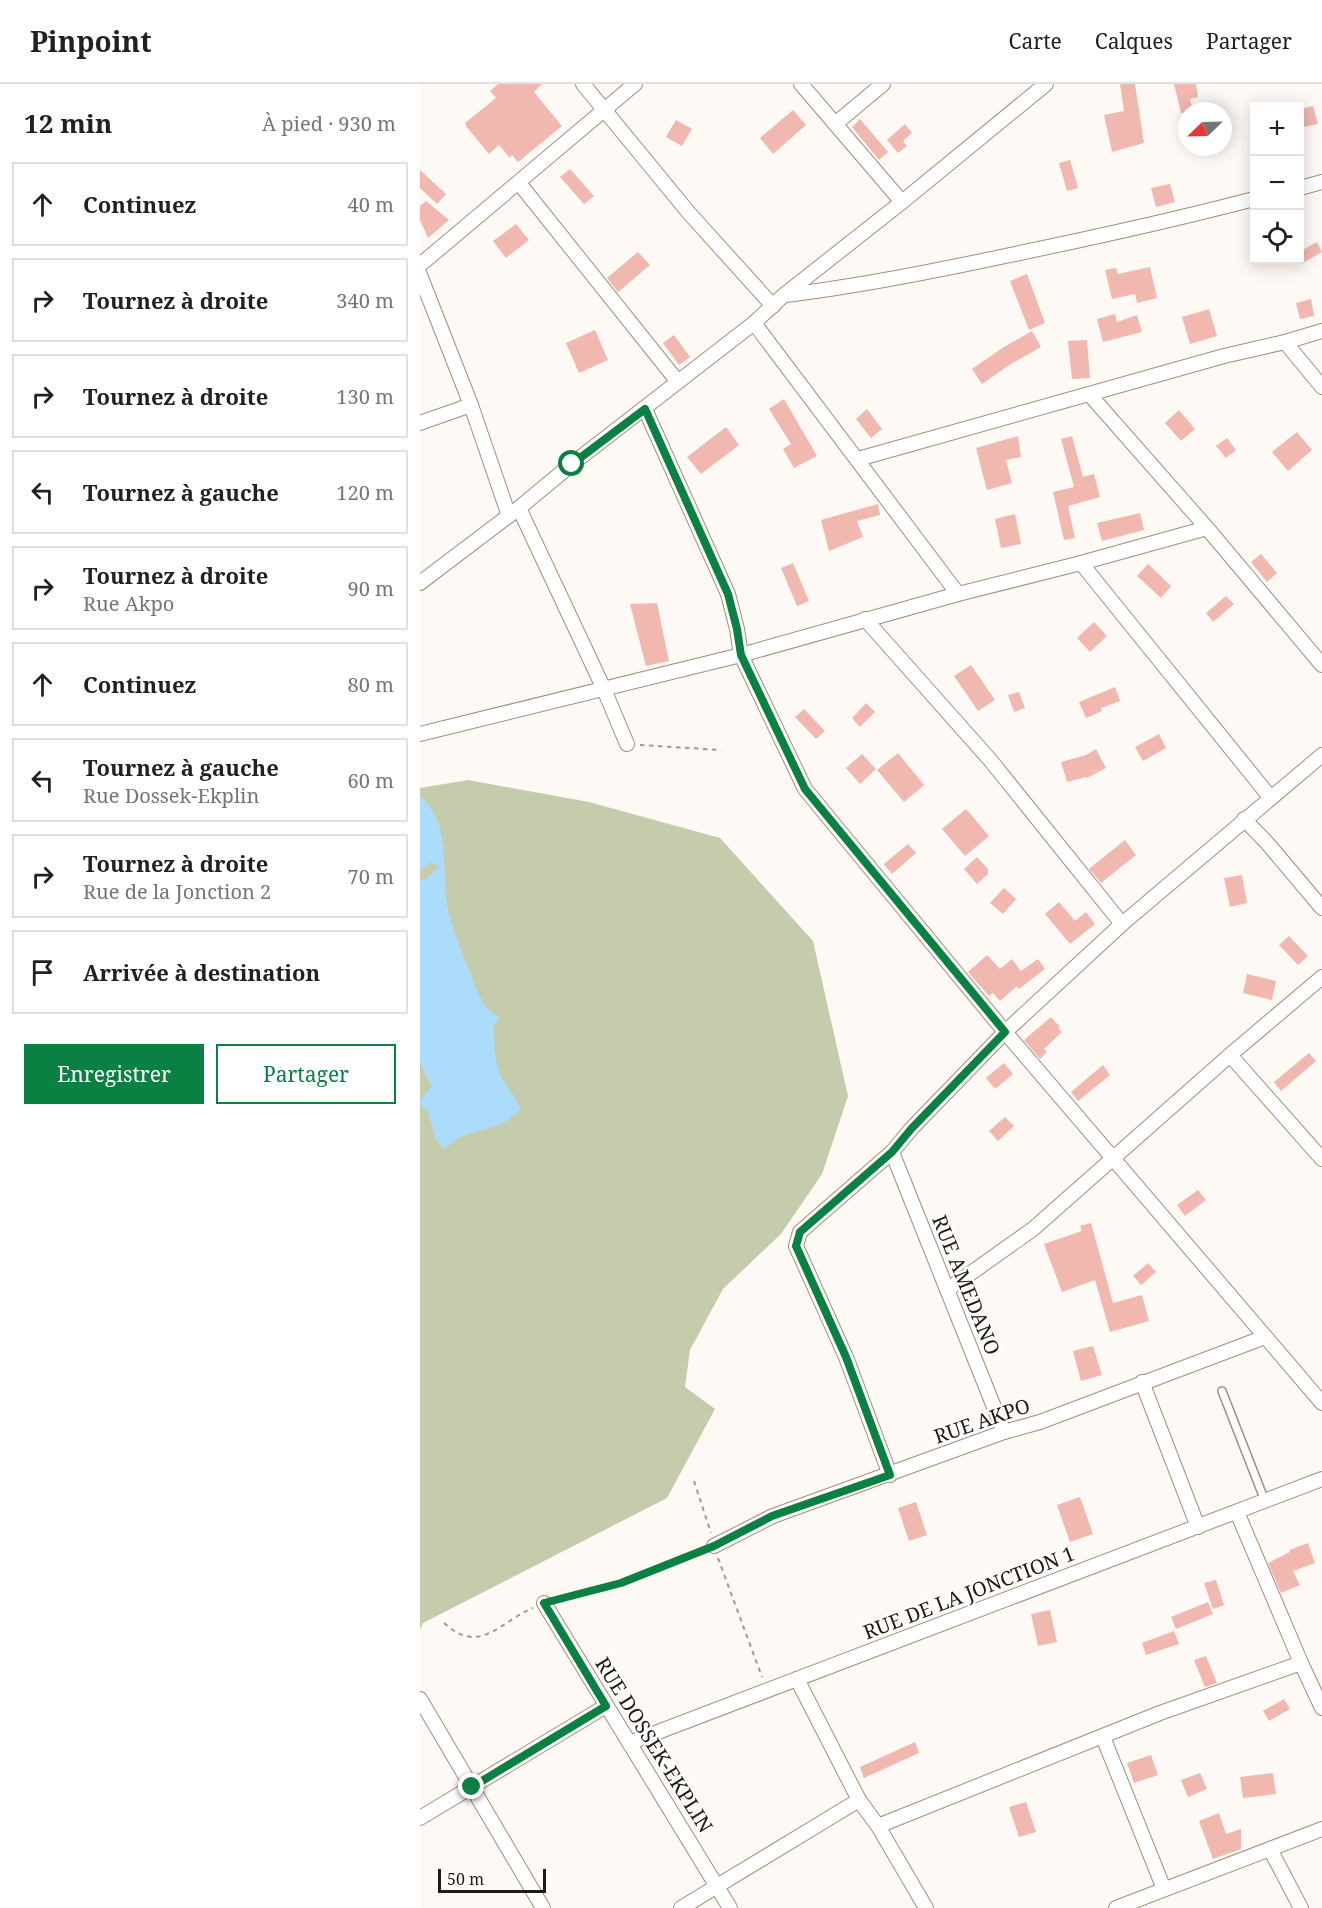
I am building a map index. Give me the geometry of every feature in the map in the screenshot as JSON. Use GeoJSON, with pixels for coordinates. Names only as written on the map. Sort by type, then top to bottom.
{"type":"FeatureCollection","features":[{"type":"Feature","properties":{"kind":"street"},"geometry":{"type":"LineString","coordinates":[[583,84],[689,213],[773,306]]}},
{"type":"Feature","properties":{"kind":"street"},"geometry":{"type":"LineString","coordinates":[[420,265],[635,84]]}},
{"type":"Feature","properties":{"kind":"street"},"geometry":{"type":"LineString","coordinates":[[801,84],[902,202]]}},
{"type":"Feature","properties":{"kind":"street"},"geometry":{"type":"LineString","coordinates":[[835,124],[883,84]]}},
{"type":"Feature","properties":{"kind":"street"},"geometry":{"type":"LineString","coordinates":[[420,583],[754,323],[784,295],[1046,84]]}},
{"type":"Feature","properties":{"kind":"street"},"geometry":{"type":"LineString","coordinates":[[1304,187],[1322,182]]}},
{"type":"Feature","properties":{"kind":"street"},"geometry":{"type":"LineString","coordinates":[[519,183],[678,382]]}},
{"type":"Feature","properties":{"kind":"street"},"geometry":{"type":"LineString","coordinates":[[784,295],[853,287],[923,273],[1160,223],[1250,200]]}},
{"type":"Feature","properties":{"kind":"street"},"geometry":{"type":"LineString","coordinates":[[420,275],[514,512],[603,687],[627,744]]}},
{"type":"Feature","properties":{"kind":"street"},"geometry":{"type":"LineString","coordinates":[[754,323],[958,594]]}},
{"type":"Feature","properties":{"kind":"street"},"geometry":{"type":"LineString","coordinates":[[858,459],[1224,356],[1322,331]]}},
{"type":"Feature","properties":{"kind":"street"},"geometry":{"type":"LineString","coordinates":[[1285,342],[1322,387]]}},
{"type":"Feature","properties":{"kind":"street"},"geometry":{"type":"LineString","coordinates":[[1090,395],[1207,528],[1322,665]]}},
{"type":"Feature","properties":{"kind":"street"},"geometry":{"type":"LineString","coordinates":[[420,423],[471,405]]}},
{"type":"Feature","properties":{"kind":"street"},"geometry":{"type":"LineString","coordinates":[[645,409],[728,594],[741,655],[805,789],[1113,1161],[1321,1401]]}},
{"type":"Feature","properties":{"kind":"street"},"geometry":{"type":"LineString","coordinates":[[420,734],[603,687],[741,655],[866,619],[1207,528]]}},
{"type":"Feature","properties":{"kind":"street"},"geometry":{"type":"LineString","coordinates":[[1081,563],[1270,797]]}},
{"type":"Feature","properties":{"kind":"street"},"geometry":{"type":"LineString","coordinates":[[866,619],[991,761],[1122,924]]}},
{"type":"Feature","properties":{"kind":"street"},"geometry":{"type":"LineString","coordinates":[[890,1475],[846,1357],[796,1246],[800,1232],[892,1152],[912,1128],[1005,1032],[1122,924],[1322,755]]}},
{"type":"Feature","properties":{"kind":"street"},"geometry":{"type":"LineString","coordinates":[[1244,819],[1322,908]]}},
{"type":"Feature","properties":{"kind":"street"},"geometry":{"type":"LineString","coordinates":[[947,1290],[1033,1229],[1322,977]]}},
{"type":"Feature","properties":{"kind":"street"},"geometry":{"type":"LineString","coordinates":[[1230,1055],[1322,1159]]}},
{"type":"Feature","properties":{"kind":"street","name":"RUE AMEDANO"},"geometry":{"type":"LineString","coordinates":[[892,1152],[1004,1432]]}},
{"type":"Feature","properties":{"kind":"street","name":"RUE AKPO"},"geometry":{"type":"LineString","coordinates":[[714,1546],[772,1516],[1004,1432],[1040,1422],[1265,1336]]}},
{"type":"Feature","properties":{"kind":"street"},"geometry":{"type":"LineString","coordinates":[[1142,1382],[1198,1527]]}},
{"type":"Feature","properties":{"kind":"street","name":"RUE DE LA JONCTION 1"},"geometry":{"type":"LineString","coordinates":[[629,1743],[1322,1479]]}},
{"type":"Feature","properties":{"kind":"street"},"geometry":{"type":"LineString","coordinates":[[1237,1512],[1300,1663],[1322,1708]]}},
{"type":"Feature","properties":{"kind":"street","name":"RUE DOSSEK-EKPLIN"},"geometry":{"type":"LineString","coordinates":[[544,1603],[730,1908]]}},
{"type":"Feature","properties":{"kind":"street"},"geometry":{"type":"LineString","coordinates":[[878,1826],[1160,1713],[1300,1663]]}},
{"type":"Feature","properties":{"kind":"street"},"geometry":{"type":"LineString","coordinates":[[796,1679],[859,1800],[878,1826],[926,1908]]}},
{"type":"Feature","properties":{"kind":"street"},"geometry":{"type":"LineString","coordinates":[[420,1699],[543,1908]]}},
{"type":"Feature","properties":{"kind":"street"},"geometry":{"type":"LineString","coordinates":[[420,1818],[606,1706]]}},
{"type":"Feature","properties":{"kind":"street"},"geometry":{"type":"LineString","coordinates":[[1103,1737],[1164,1888]]}},
{"type":"Feature","properties":{"kind":"street"},"geometry":{"type":"LineString","coordinates":[[681,1908],[859,1800]]}},
{"type":"Feature","properties":{"kind":"street"},"geometry":{"type":"LineString","coordinates":[[1116,1908],[1322,1829]]}},
{"type":"Feature","properties":{"kind":"street"},"geometry":{"type":"LineString","coordinates":[[1270,1849],[1301,1908]]}},
{"type":"Feature","properties":{"kind":"lane"},"geometry":{"type":"LineString","coordinates":[[1222,1391],[1265,1501]]}},
{"type":"Feature","properties":{"kind":"path"},"geometry":{"type":"LineString","coordinates":[[627,744],[721,750]]}},
{"type":"Feature","properties":{"kind":"path"},"geometry":{"type":"LineString","coordinates":[[444,1623],[455,1634],[471,1638],[493,1633],[518,1614],[544,1603],[621,1583],[714,1546]]}},
{"type":"Feature","properties":{"kind":"path"},"geometry":{"type":"LineString","coordinates":[[735,1608],[767,1691]]}},
{"type":"Feature","properties":{"kind":"green space"},"geometry":{"type":"Polygon","coordinates":[[[468,780],[589,802],[720,838],[813,941],[848,1096],[822,1174],[781,1234],[723,1289],[690,1350],[685,1387],[715,1409],[667,1498],[423,1623],[420,1629],[420,788],[468,780]]]}},
{"type":"Feature","properties":{"kind":"water"},"geometry":{"type":"Polygon","coordinates":[[[420,796],[431,808],[441,835],[446,898],[456,937],[482,1001],[500,1018],[494,1024],[495,1054],[499,1072],[521,1109],[502,1124],[460,1137],[443,1149],[435,1137],[428,1112],[420,1104],[420,1100],[432,1086],[421,1066],[420,1059],[420,881],[427,878],[439,866],[430,863],[420,870],[420,796]]]}},
{"type":"Feature","properties":{"kind":"building"},"geometry":{"type":"Polygon","coordinates":[[[498,84],[542,84],[534,92],[562,126],[518,162],[512,155],[510,158],[499,145],[489,154],[465,123],[496,98],[490,91],[498,84]]]}},
{"type":"Feature","properties":{"kind":"building"},"geometry":{"type":"Polygon","coordinates":[[[1120,84],[1135,84],[1144,143],[1112,152],[1104,115],[1124,111],[1120,84]]]}},
{"type":"Feature","properties":{"kind":"building"},"geometry":{"type":"Polygon","coordinates":[[[1174,84],[1196,84],[1198,97],[1190,99],[1191,102],[1178,102],[1174,84]]]}},
{"type":"Feature","properties":{"kind":"building"},"geometry":{"type":"Polygon","coordinates":[[[1313,106],[1318,124],[1304,127],[1304,108],[1313,106]]]}},
{"type":"Feature","properties":{"kind":"building"},"geometry":{"type":"Polygon","coordinates":[[[793,110],[806,125],[773,154],[760,138],[793,110]]]}},
{"type":"Feature","properties":{"kind":"building"},"geometry":{"type":"Polygon","coordinates":[[[860,119],[888,152],[879,160],[852,127],[860,119]]]}},
{"type":"Feature","properties":{"kind":"building"},"geometry":{"type":"Polygon","coordinates":[[[676,120],[692,129],[682,146],[666,137],[676,120]]]}},
{"type":"Feature","properties":{"kind":"building"},"geometry":{"type":"Polygon","coordinates":[[[905,124],[912,133],[903,141],[907,146],[898,153],[887,140],[905,124]]]}},
{"type":"Feature","properties":{"kind":"building"},"geometry":{"type":"Polygon","coordinates":[[[1070,160],[1078,188],[1067,191],[1059,163],[1070,160]]]}},
{"type":"Feature","properties":{"kind":"building"},"geometry":{"type":"Polygon","coordinates":[[[570,169],[594,196],[584,204],[560,177],[570,169]]]}},
{"type":"Feature","properties":{"kind":"building"},"geometry":{"type":"Polygon","coordinates":[[[420,170],[446,194],[437,204],[420,188],[420,170]]]}},
{"type":"Feature","properties":{"kind":"building"},"geometry":{"type":"Polygon","coordinates":[[[1170,184],[1175,202],[1156,207],[1151,188],[1170,184]]]}},
{"type":"Feature","properties":{"kind":"building"},"geometry":{"type":"Polygon","coordinates":[[[426,201],[449,220],[428,238],[420,220],[420,206],[426,201]]]}},
{"type":"Feature","properties":{"kind":"building"},"geometry":{"type":"Polygon","coordinates":[[[516,224],[529,240],[506,258],[493,241],[516,224]]]}},
{"type":"Feature","properties":{"kind":"building"},"geometry":{"type":"Polygon","coordinates":[[[1317,242],[1322,252],[1304,262],[1304,249],[1317,242]]]}},
{"type":"Feature","properties":{"kind":"building"},"geometry":{"type":"Polygon","coordinates":[[[638,252],[650,265],[618,292],[607,278],[638,252]]]}},
{"type":"Feature","properties":{"kind":"building"},"geometry":{"type":"Polygon","coordinates":[[[1150,267],[1157,298],[1137,303],[1135,294],[1112,299],[1105,270],[1116,268],[1118,274],[1150,267]]]}},
{"type":"Feature","properties":{"kind":"building"},"geometry":{"type":"Polygon","coordinates":[[[1027,274],[1045,323],[1029,330],[1010,281],[1027,274]]]}},
{"type":"Feature","properties":{"kind":"building"},"geometry":{"type":"Polygon","coordinates":[[[1311,299],[1314,316],[1300,319],[1296,303],[1311,299]]]}},
{"type":"Feature","properties":{"kind":"building"},"geometry":{"type":"Polygon","coordinates":[[[1209,309],[1217,336],[1190,344],[1182,317],[1209,309]]]}},
{"type":"Feature","properties":{"kind":"building"},"geometry":{"type":"Polygon","coordinates":[[[1115,314],[1117,322],[1137,315],[1142,332],[1103,342],[1097,319],[1115,314]]]}},
{"type":"Feature","properties":{"kind":"building"},"geometry":{"type":"Polygon","coordinates":[[[595,330],[608,360],[579,373],[566,343],[595,330]]]}},
{"type":"Feature","properties":{"kind":"building"},"geometry":{"type":"Polygon","coordinates":[[[1032,331],[1041,347],[982,384],[972,369],[1032,331]]]}},
{"type":"Feature","properties":{"kind":"building"},"geometry":{"type":"Polygon","coordinates":[[[674,335],[690,357],[679,365],[663,343],[674,335]]]}},
{"type":"Feature","properties":{"kind":"building"},"geometry":{"type":"Polygon","coordinates":[[[1087,340],[1090,378],[1072,379],[1068,341],[1087,340]]]}},
{"type":"Feature","properties":{"kind":"building"},"geometry":{"type":"Polygon","coordinates":[[[784,399],[817,456],[794,468],[783,449],[791,444],[769,409],[784,399]]]}},
{"type":"Feature","properties":{"kind":"building"},"geometry":{"type":"Polygon","coordinates":[[[867,409],[882,429],[871,438],[856,419],[867,409]]]}},
{"type":"Feature","properties":{"kind":"building"},"geometry":{"type":"Polygon","coordinates":[[[1179,410],[1195,429],[1181,441],[1165,423],[1179,410]]]}},
{"type":"Feature","properties":{"kind":"building"},"geometry":{"type":"Polygon","coordinates":[[[726,427],[739,445],[701,474],[687,457],[726,427]]]}},
{"type":"Feature","properties":{"kind":"building"},"geometry":{"type":"Polygon","coordinates":[[[1297,432],[1312,450],[1288,471],[1272,452],[1297,432]]]}},
{"type":"Feature","properties":{"kind":"building"},"geometry":{"type":"Polygon","coordinates":[[[1018,436],[1021,457],[1006,460],[1012,483],[987,490],[976,448],[1018,436]]]}},
{"type":"Feature","properties":{"kind":"building"},"geometry":{"type":"Polygon","coordinates":[[[1072,436],[1083,477],[1094,474],[1100,497],[1068,506],[1075,538],[1064,540],[1053,492],[1074,487],[1061,439],[1072,436]]]}},
{"type":"Feature","properties":{"kind":"building"},"geometry":{"type":"Polygon","coordinates":[[[1227,438],[1236,450],[1226,458],[1216,446],[1227,438]]]}},
{"type":"Feature","properties":{"kind":"building"},"geometry":{"type":"Polygon","coordinates":[[[878,504],[880,515],[857,521],[863,537],[829,551],[821,520],[878,504]]]}},
{"type":"Feature","properties":{"kind":"building"},"geometry":{"type":"Polygon","coordinates":[[[1140,513],[1144,530],[1102,541],[1097,523],[1140,513]]]}},
{"type":"Feature","properties":{"kind":"building"},"geometry":{"type":"Polygon","coordinates":[[[1015,514],[1021,544],[1001,548],[995,519],[1015,514]]]}},
{"type":"Feature","properties":{"kind":"building"},"geometry":{"type":"Polygon","coordinates":[[[1261,554],[1277,573],[1267,582],[1251,562],[1261,554]]]}},
{"type":"Feature","properties":{"kind":"building"},"geometry":{"type":"Polygon","coordinates":[[[793,563],[809,601],[797,606],[781,568],[793,563]]]}},
{"type":"Feature","properties":{"kind":"building"},"geometry":{"type":"Polygon","coordinates":[[[1148,564],[1171,586],[1161,598],[1137,576],[1148,564]]]}},
{"type":"Feature","properties":{"kind":"building"},"geometry":{"type":"Polygon","coordinates":[[[1226,596],[1234,604],[1213,622],[1206,613],[1226,596]]]}},
{"type":"Feature","properties":{"kind":"building"},"geometry":{"type":"Polygon","coordinates":[[[657,603],[669,661],[646,666],[630,604],[657,603]]]}},
{"type":"Feature","properties":{"kind":"building"},"geometry":{"type":"Polygon","coordinates":[[[1094,622],[1107,636],[1090,652],[1077,638],[1094,622]]]}},
{"type":"Feature","properties":{"kind":"building"},"geometry":{"type":"Polygon","coordinates":[[[971,665],[995,700],[978,711],[954,676],[971,665]]]}},
{"type":"Feature","properties":{"kind":"building"},"geometry":{"type":"Polygon","coordinates":[[[1115,687],[1120,701],[1101,708],[1102,711],[1086,718],[1079,702],[1115,687]]]}},
{"type":"Feature","properties":{"kind":"building"},"geometry":{"type":"Polygon","coordinates":[[[1019,692],[1025,708],[1014,712],[1008,695],[1019,692]]]}},
{"type":"Feature","properties":{"kind":"building"},"geometry":{"type":"Polygon","coordinates":[[[866,703],[875,712],[860,727],[852,718],[866,703]]]}},
{"type":"Feature","properties":{"kind":"building"},"geometry":{"type":"Polygon","coordinates":[[[804,709],[825,731],[816,739],[795,717],[804,709]]]}},
{"type":"Feature","properties":{"kind":"building"},"geometry":{"type":"Polygon","coordinates":[[[1159,734],[1166,748],[1143,761],[1135,747],[1159,734]]]}},
{"type":"Feature","properties":{"kind":"building"},"geometry":{"type":"Polygon","coordinates":[[[1096,749],[1106,768],[1087,778],[1067,782],[1061,762],[1086,755],[1096,749]]]}},
{"type":"Feature","properties":{"kind":"building"},"geometry":{"type":"Polygon","coordinates":[[[898,753],[924,785],[904,802],[877,770],[898,753]]]}},
{"type":"Feature","properties":{"kind":"building"},"geometry":{"type":"Polygon","coordinates":[[[862,754],[876,769],[860,784],[846,768],[862,754]]]}},
{"type":"Feature","properties":{"kind":"building"},"geometry":{"type":"Polygon","coordinates":[[[966,809],[989,836],[965,856],[942,829],[966,809]]]}},
{"type":"Feature","properties":{"kind":"building"},"geometry":{"type":"Polygon","coordinates":[[[1125,840],[1136,855],[1101,883],[1089,869],[1125,840]]]}},
{"type":"Feature","properties":{"kind":"building"},"geometry":{"type":"Polygon","coordinates":[[[908,844],[916,853],[892,874],[884,864],[908,844]]]}},
{"type":"Feature","properties":{"kind":"building"},"geometry":{"type":"Polygon","coordinates":[[[977,857],[988,869],[988,874],[977,884],[964,869],[977,857]]]}},
{"type":"Feature","properties":{"kind":"building"},"geometry":{"type":"Polygon","coordinates":[[[1242,875],[1247,903],[1230,907],[1224,878],[1242,875]]]}},
{"type":"Feature","properties":{"kind":"building"},"geometry":{"type":"Polygon","coordinates":[[[1004,888],[1016,899],[1003,914],[990,903],[1004,888]]]}},
{"type":"Feature","properties":{"kind":"building"},"geometry":{"type":"Polygon","coordinates":[[[1059,902],[1075,921],[1086,912],[1095,924],[1070,944],[1045,914],[1059,902]]]}},
{"type":"Feature","properties":{"kind":"building"},"geometry":{"type":"Polygon","coordinates":[[[1289,936],[1308,956],[1298,965],[1279,945],[1289,936]]]}},
{"type":"Feature","properties":{"kind":"building"},"geometry":{"type":"Polygon","coordinates":[[[987,955],[1000,969],[1012,959],[1021,971],[1038,959],[1045,969],[1019,989],[1017,986],[1000,1001],[993,993],[989,996],[968,972],[987,955]]]}},
{"type":"Feature","properties":{"kind":"building"},"geometry":{"type":"Polygon","coordinates":[[[1247,974],[1276,981],[1272,1000],[1243,993],[1247,974]]]}},
{"type":"Feature","properties":{"kind":"building"},"geometry":{"type":"Polygon","coordinates":[[[1051,1017],[1062,1032],[1044,1049],[1047,1052],[1040,1059],[1024,1040],[1051,1017]]]}},
{"type":"Feature","properties":{"kind":"building"},"geometry":{"type":"Polygon","coordinates":[[[1309,1053],[1316,1061],[1281,1091],[1274,1082],[1309,1053]]]}},
{"type":"Feature","properties":{"kind":"building"},"geometry":{"type":"Polygon","coordinates":[[[1004,1063],[1013,1074],[995,1089],[986,1078],[1004,1063]]]}},
{"type":"Feature","properties":{"kind":"building"},"geometry":{"type":"Polygon","coordinates":[[[1103,1065],[1110,1075],[1078,1101],[1071,1092],[1103,1065]]]}},
{"type":"Feature","properties":{"kind":"building"},"geometry":{"type":"Polygon","coordinates":[[[1005,1117],[1014,1126],[998,1141],[989,1131],[1005,1117]]]}},
{"type":"Feature","properties":{"kind":"building"},"geometry":{"type":"Polygon","coordinates":[[[1198,1190],[1206,1200],[1185,1216],[1177,1205],[1198,1190]]]}},
{"type":"Feature","properties":{"kind":"building"},"geometry":{"type":"Polygon","coordinates":[[[1091,1223],[1113,1303],[1142,1295],[1149,1321],[1110,1332],[1095,1280],[1062,1292],[1044,1244],[1082,1231],[1080,1226],[1091,1223]]]}},
{"type":"Feature","properties":{"kind":"building"},"geometry":{"type":"Polygon","coordinates":[[[1148,1263],[1156,1272],[1141,1285],[1133,1276],[1148,1263]]]}},
{"type":"Feature","properties":{"kind":"building"},"geometry":{"type":"Polygon","coordinates":[[[1093,1346],[1102,1375],[1081,1381],[1073,1351],[1093,1346]]]}},
{"type":"Feature","properties":{"kind":"building"},"geometry":{"type":"Polygon","coordinates":[[[1080,1497],[1093,1534],[1070,1542],[1057,1505],[1080,1497]]]}},
{"type":"Feature","properties":{"kind":"building"},"geometry":{"type":"Polygon","coordinates":[[[916,1502],[927,1535],[909,1541],[898,1508],[916,1502]]]}},
{"type":"Feature","properties":{"kind":"building"},"geometry":{"type":"Polygon","coordinates":[[[1308,1543],[1315,1563],[1293,1571],[1300,1585],[1281,1593],[1268,1563],[1290,1552],[1289,1550],[1308,1543]]]}},
{"type":"Feature","properties":{"kind":"building"},"geometry":{"type":"Polygon","coordinates":[[[1216,1580],[1224,1605],[1213,1609],[1204,1583],[1216,1580]]]}},
{"type":"Feature","properties":{"kind":"building"},"geometry":{"type":"Polygon","coordinates":[[[1208,1602],[1213,1614],[1176,1629],[1171,1617],[1208,1602]]]}},
{"type":"Feature","properties":{"kind":"building"},"geometry":{"type":"Polygon","coordinates":[[[1050,1610],[1057,1642],[1038,1646],[1031,1614],[1050,1610]]]}},
{"type":"Feature","properties":{"kind":"building"},"geometry":{"type":"Polygon","coordinates":[[[1174,1631],[1179,1644],[1146,1655],[1142,1643],[1174,1631]]]}},
{"type":"Feature","properties":{"kind":"building"},"geometry":{"type":"Polygon","coordinates":[[[1206,1656],[1217,1683],[1205,1687],[1194,1660],[1206,1656]]]}},
{"type":"Feature","properties":{"kind":"building"},"geometry":{"type":"Polygon","coordinates":[[[1284,1699],[1290,1709],[1269,1721],[1263,1711],[1284,1699]]]}},
{"type":"Feature","properties":{"kind":"building"},"geometry":{"type":"Polygon","coordinates":[[[915,1742],[919,1753],[864,1778],[860,1767],[915,1742]]]}},
{"type":"Feature","properties":{"kind":"building"},"geometry":{"type":"Polygon","coordinates":[[[1151,1755],[1158,1775],[1134,1783],[1127,1763],[1151,1755]]]}},
{"type":"Feature","properties":{"kind":"building"},"geometry":{"type":"Polygon","coordinates":[[[1200,1773],[1207,1789],[1188,1797],[1181,1780],[1200,1773]]]}},
{"type":"Feature","properties":{"kind":"building"},"geometry":{"type":"Polygon","coordinates":[[[1273,1773],[1276,1794],[1243,1798],[1240,1777],[1273,1773]]]}},
{"type":"Feature","properties":{"kind":"building"},"geometry":{"type":"Polygon","coordinates":[[[1026,1802],[1036,1832],[1019,1837],[1009,1807],[1026,1802]]]}},
{"type":"Feature","properties":{"kind":"building"},"geometry":{"type":"Polygon","coordinates":[[[1219,1813],[1226,1834],[1241,1829],[1241,1849],[1213,1859],[1199,1821],[1219,1813]]]}},
{"type":"Feature","properties":{"kind":"route"},"geometry":{"type":"LineString","coordinates":[[472,1787],[606,1706],[544,1603],[621,1583],[714,1546],[772,1516],[890,1475],[846,1357],[796,1246],[797,1238],[814,1219],[892,1152],[912,1128],[1005,1032],[805,789],[741,655],[728,594],[700,527],[645,409],[572,464]]}}]}
